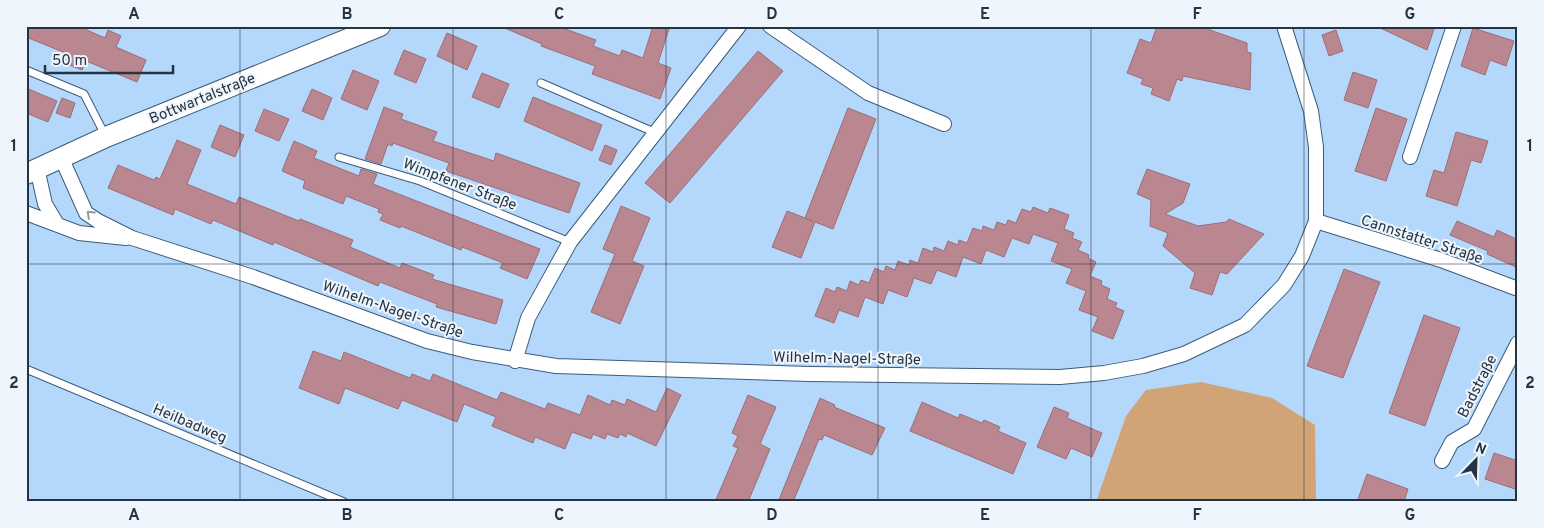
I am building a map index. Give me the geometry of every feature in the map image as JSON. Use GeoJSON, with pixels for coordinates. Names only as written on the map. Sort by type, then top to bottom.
{"type":"FeatureCollection","features":[{"type":"Feature","properties":{"kind":"main road","name":"Bottwartalstraße"},"geometry":{"type":"LineString","coordinates":[[32,171],[106,138],[380,26]]}},
{"type":"Feature","properties":{"kind":"street"},"geometry":{"type":"LineString","coordinates":[[515,361],[528,318],[570,242],[739,26]]}},
{"type":"Feature","properties":{"kind":"street"},"geometry":{"type":"LineString","coordinates":[[770,26],[811,52],[868,93],[944,124]]}},
{"type":"Feature","properties":{"kind":"street","name":"Wilhelm-Nagel-Straße"},"geometry":{"type":"LineString","coordinates":[[62,157],[86,213],[98,222],[132,238],[278,286],[427,341],[515,361],[556,366],[809,374],[1060,377],[1104,373],[1143,366],[1184,354],[1245,325],[1284,286],[1302,256],[1316,221],[1316,147],[1311,111],[1284,26]]}},
{"type":"Feature","properties":{"kind":"street"},"geometry":{"type":"LineString","coordinates":[[1410,157],[1454,26]]}},
{"type":"Feature","properties":{"kind":"street"},"geometry":{"type":"LineString","coordinates":[[32,171],[57,224]]}},
{"type":"Feature","properties":{"kind":"street","name":"Wilhelm-Nagel-Straße"},"geometry":{"type":"LineString","coordinates":[[26,213],[79,233],[132,238]]}},
{"type":"Feature","properties":{"kind":"street","name":"Cannstatter Straße"},"geometry":{"type":"LineString","coordinates":[[1316,221],[1441,260],[1518,289]]}},
{"type":"Feature","properties":{"kind":"street","name":"Badstraße"},"geometry":{"type":"LineString","coordinates":[[1442,461],[1452,442],[1474,430],[1518,343]]}},
{"type":"Feature","properties":{"kind":"lane"},"geometry":{"type":"LineString","coordinates":[[26,70],[84,94],[106,138]]}},
{"type":"Feature","properties":{"kind":"lane"},"geometry":{"type":"LineString","coordinates":[[541,83],[656,133]]}},
{"type":"Feature","properties":{"kind":"lane","name":"Wimpfener Straße"},"geometry":{"type":"LineString","coordinates":[[339,157],[420,181],[570,242]]}},
{"type":"Feature","properties":{"kind":"lane","name":"Heilbadweg"},"geometry":{"type":"LineString","coordinates":[[26,369],[344,502]]}},
{"type":"Feature","properties":{"kind":"shaded area"},"geometry":{"type":"Polygon","coordinates":[[[1201,382],[1272,398],[1315,425],[1316,502],[1096,502],[1126,416],[1146,390],[1201,382]]]}},
{"type":"Feature","properties":{"kind":"building"},"geometry":{"type":"Polygon","coordinates":[[[26,26],[78,26],[105,38],[108,30],[121,36],[116,47],[146,60],[137,82],[86,61],[82,70],[64,63],[68,54],[26,37],[26,26]]]}},
{"type":"Feature","properties":{"kind":"building"},"geometry":{"type":"Polygon","coordinates":[[[500,26],[557,26],[596,40],[593,46],[620,56],[622,50],[643,58],[653,26],[670,26],[658,63],[671,68],[660,99],[592,74],[595,66],[541,46],[542,44],[500,26]]]}},
{"type":"Feature","properties":{"kind":"building"},"geometry":{"type":"Polygon","coordinates":[[[1157,26],[1211,26],[1210,30],[1247,43],[1247,52],[1251,53],[1250,90],[1183,76],[1182,81],[1177,79],[1169,101],[1151,94],[1153,88],[1141,84],[1143,79],[1127,73],[1140,39],[1151,43],[1157,26]]]}},
{"type":"Feature","properties":{"kind":"building"},"geometry":{"type":"Polygon","coordinates":[[[1376,26],[1435,26],[1427,50],[1376,26]]]}},
{"type":"Feature","properties":{"kind":"building"},"geometry":{"type":"Polygon","coordinates":[[[1473,28],[1514,41],[1506,66],[1490,60],[1485,75],[1461,66],[1473,28]]]}},
{"type":"Feature","properties":{"kind":"building"},"geometry":{"type":"Polygon","coordinates":[[[1336,30],[1343,51],[1329,56],[1322,35],[1336,30]]]}},
{"type":"Feature","properties":{"kind":"building"},"geometry":{"type":"Polygon","coordinates":[[[447,33],[477,46],[467,70],[437,56],[447,33]]]}},
{"type":"Feature","properties":{"kind":"building"},"geometry":{"type":"Polygon","coordinates":[[[404,50],[426,59],[416,83],[394,74],[404,50]]]}},
{"type":"Feature","properties":{"kind":"building"},"geometry":{"type":"Polygon","coordinates":[[[758,51],[783,71],[670,203],[645,183],[758,51]]]}},
{"type":"Feature","properties":{"kind":"building"},"geometry":{"type":"Polygon","coordinates":[[[353,70],[379,81],[367,110],[341,99],[353,70]]]}},
{"type":"Feature","properties":{"kind":"building"},"geometry":{"type":"Polygon","coordinates":[[[1353,72],[1377,80],[1368,108],[1344,100],[1353,72]]]}},
{"type":"Feature","properties":{"kind":"building"},"geometry":{"type":"Polygon","coordinates":[[[482,73],[509,84],[499,108],[472,97],[482,73]]]}},
{"type":"Feature","properties":{"kind":"building"},"geometry":{"type":"Polygon","coordinates":[[[26,88],[57,101],[48,122],[26,113],[26,88]]]}},
{"type":"Feature","properties":{"kind":"building"},"geometry":{"type":"Polygon","coordinates":[[[312,89],[332,98],[323,120],[302,111],[312,89]]]}},
{"type":"Feature","properties":{"kind":"building"},"geometry":{"type":"Polygon","coordinates":[[[533,97],[602,125],[592,151],[524,121],[533,97]]]}},
{"type":"Feature","properties":{"kind":"building"},"geometry":{"type":"Polygon","coordinates":[[[62,98],[75,103],[70,118],[56,113],[62,98]]]}},
{"type":"Feature","properties":{"kind":"building"},"geometry":{"type":"Polygon","coordinates":[[[384,107],[403,114],[401,119],[437,132],[433,141],[494,161],[496,153],[580,183],[569,213],[446,171],[449,163],[393,143],[392,146],[388,144],[381,164],[365,159],[384,107]]]}},
{"type":"Feature","properties":{"kind":"building"},"geometry":{"type":"Polygon","coordinates":[[[848,108],[876,119],[833,229],[815,222],[801,258],[772,247],[787,211],[805,218],[848,108]]]}},
{"type":"Feature","properties":{"kind":"building"},"geometry":{"type":"Polygon","coordinates":[[[1376,108],[1407,119],[1386,181],[1355,171],[1376,108]]]}},
{"type":"Feature","properties":{"kind":"building"},"geometry":{"type":"Polygon","coordinates":[[[264,109],[289,119],[279,141],[255,131],[264,109]]]}},
{"type":"Feature","properties":{"kind":"building"},"geometry":{"type":"Polygon","coordinates":[[[220,125],[244,135],[235,157],[211,147],[220,125]]]}},
{"type":"Feature","properties":{"kind":"building"},"geometry":{"type":"Polygon","coordinates":[[[1456,132],[1488,141],[1481,163],[1471,160],[1457,206],[1426,196],[1434,170],[1444,173],[1456,132]]]}},
{"type":"Feature","properties":{"kind":"building"},"geometry":{"type":"Polygon","coordinates":[[[177,140],[201,150],[187,184],[236,204],[239,197],[299,221],[300,219],[353,240],[350,247],[400,268],[402,263],[434,275],[432,279],[503,300],[496,324],[436,307],[437,304],[380,282],[378,286],[274,242],[273,245],[213,220],[211,224],[175,209],[173,215],[108,188],[118,165],[154,180],[156,177],[160,179],[177,140]]]}},
{"type":"Feature","properties":{"kind":"building"},"geometry":{"type":"Polygon","coordinates":[[[294,141],[317,151],[314,158],[359,176],[361,169],[377,174],[373,184],[540,249],[527,279],[500,268],[503,263],[462,247],[461,250],[401,226],[400,228],[380,220],[383,214],[378,212],[379,209],[346,196],[343,204],[303,188],[305,181],[282,171],[294,141]]]}},
{"type":"Feature","properties":{"kind":"building"},"geometry":{"type":"Polygon","coordinates":[[[605,145],[617,150],[611,165],[599,160],[605,145]]]}},
{"type":"Feature","properties":{"kind":"building"},"geometry":{"type":"Polygon","coordinates":[[[1147,169],[1190,184],[1183,203],[1165,214],[1198,226],[1226,222],[1229,219],[1264,234],[1227,274],[1220,272],[1212,295],[1190,288],[1195,273],[1163,246],[1168,233],[1150,226],[1151,200],[1137,194],[1147,169]]]}},
{"type":"Feature","properties":{"kind":"building"},"geometry":{"type":"Polygon","coordinates":[[[621,206],[650,218],[632,261],[644,266],[620,324],[591,312],[615,254],[603,249],[621,206]]]}},
{"type":"Feature","properties":{"kind":"building"},"geometry":{"type":"Polygon","coordinates":[[[1033,207],[1048,213],[1050,208],[1069,215],[1064,229],[1074,233],[1072,238],[1082,242],[1078,250],[1089,255],[1088,258],[1096,262],[1090,276],[1102,281],[1101,285],[1110,289],[1107,299],[1117,303],[1115,307],[1124,311],[1113,339],[1092,331],[1098,317],[1079,310],[1086,291],[1066,283],[1072,269],[1051,261],[1058,243],[1033,234],[1029,244],[1012,238],[1004,257],[986,250],[981,264],[963,257],[956,277],[937,270],[931,284],[914,278],[907,297],[888,290],[883,304],[865,297],[858,317],[839,310],[834,323],[815,316],[826,288],[835,292],[837,287],[847,291],[850,281],[859,285],[861,280],[869,283],[875,268],[884,272],[886,266],[895,270],[898,261],[909,265],[910,260],[918,263],[923,248],[933,252],[934,247],[944,251],[948,241],[958,245],[959,240],[967,243],[973,228],[982,231],[983,226],[994,230],[997,222],[1006,225],[1008,220],[1016,223],[1022,209],[1031,212],[1033,207]]]}},
{"type":"Feature","properties":{"kind":"building"},"geometry":{"type":"Polygon","coordinates":[[[1457,221],[1494,237],[1497,230],[1518,240],[1518,268],[1487,254],[1488,251],[1450,235],[1457,221]]]}},
{"type":"Feature","properties":{"kind":"building"},"geometry":{"type":"Polygon","coordinates":[[[1344,269],[1380,282],[1343,378],[1307,366],[1344,269]]]}},
{"type":"Feature","properties":{"kind":"building"},"geometry":{"type":"Polygon","coordinates":[[[1424,315],[1460,328],[1425,426],[1389,413],[1424,315]]]}},
{"type":"Feature","properties":{"kind":"building"},"geometry":{"type":"Polygon","coordinates":[[[313,351],[341,361],[344,352],[410,378],[412,374],[430,381],[433,374],[497,400],[501,392],[545,409],[548,403],[580,415],[588,395],[610,405],[612,400],[625,405],[627,399],[656,412],[667,388],[681,395],[656,446],[627,433],[626,437],[620,434],[618,438],[607,434],[605,439],[593,434],[591,439],[572,432],[565,449],[535,437],[533,443],[492,426],[496,417],[464,404],[457,422],[402,400],[398,409],[345,388],[339,404],[299,388],[313,351]]]}},
{"type":"Feature","properties":{"kind":"building"},"geometry":{"type":"Polygon","coordinates":[[[748,395],[776,407],[760,444],[770,449],[748,502],[715,502],[738,448],[733,446],[738,436],[732,433],[748,395]]]}},
{"type":"Feature","properties":{"kind":"building"},"geometry":{"type":"Polygon","coordinates":[[[820,398],[835,405],[834,407],[885,428],[872,455],[824,435],[822,440],[819,439],[793,502],[778,502],[820,398]]]}},
{"type":"Feature","properties":{"kind":"building"},"geometry":{"type":"Polygon","coordinates":[[[922,402],[958,418],[960,414],[982,423],[984,420],[1000,427],[998,431],[1026,443],[1013,474],[910,431],[922,402]]]}},
{"type":"Feature","properties":{"kind":"building"},"geometry":{"type":"Polygon","coordinates":[[[1054,407],[1069,413],[1067,418],[1102,433],[1092,457],[1071,448],[1066,459],[1037,447],[1054,407]]]}},
{"type":"Feature","properties":{"kind":"building"},"geometry":{"type":"Polygon","coordinates":[[[1494,453],[1518,461],[1518,490],[1485,479],[1494,453]]]}},
{"type":"Feature","properties":{"kind":"building"},"geometry":{"type":"Polygon","coordinates":[[[1367,474],[1408,489],[1404,502],[1357,502],[1367,474]]]}}]}
